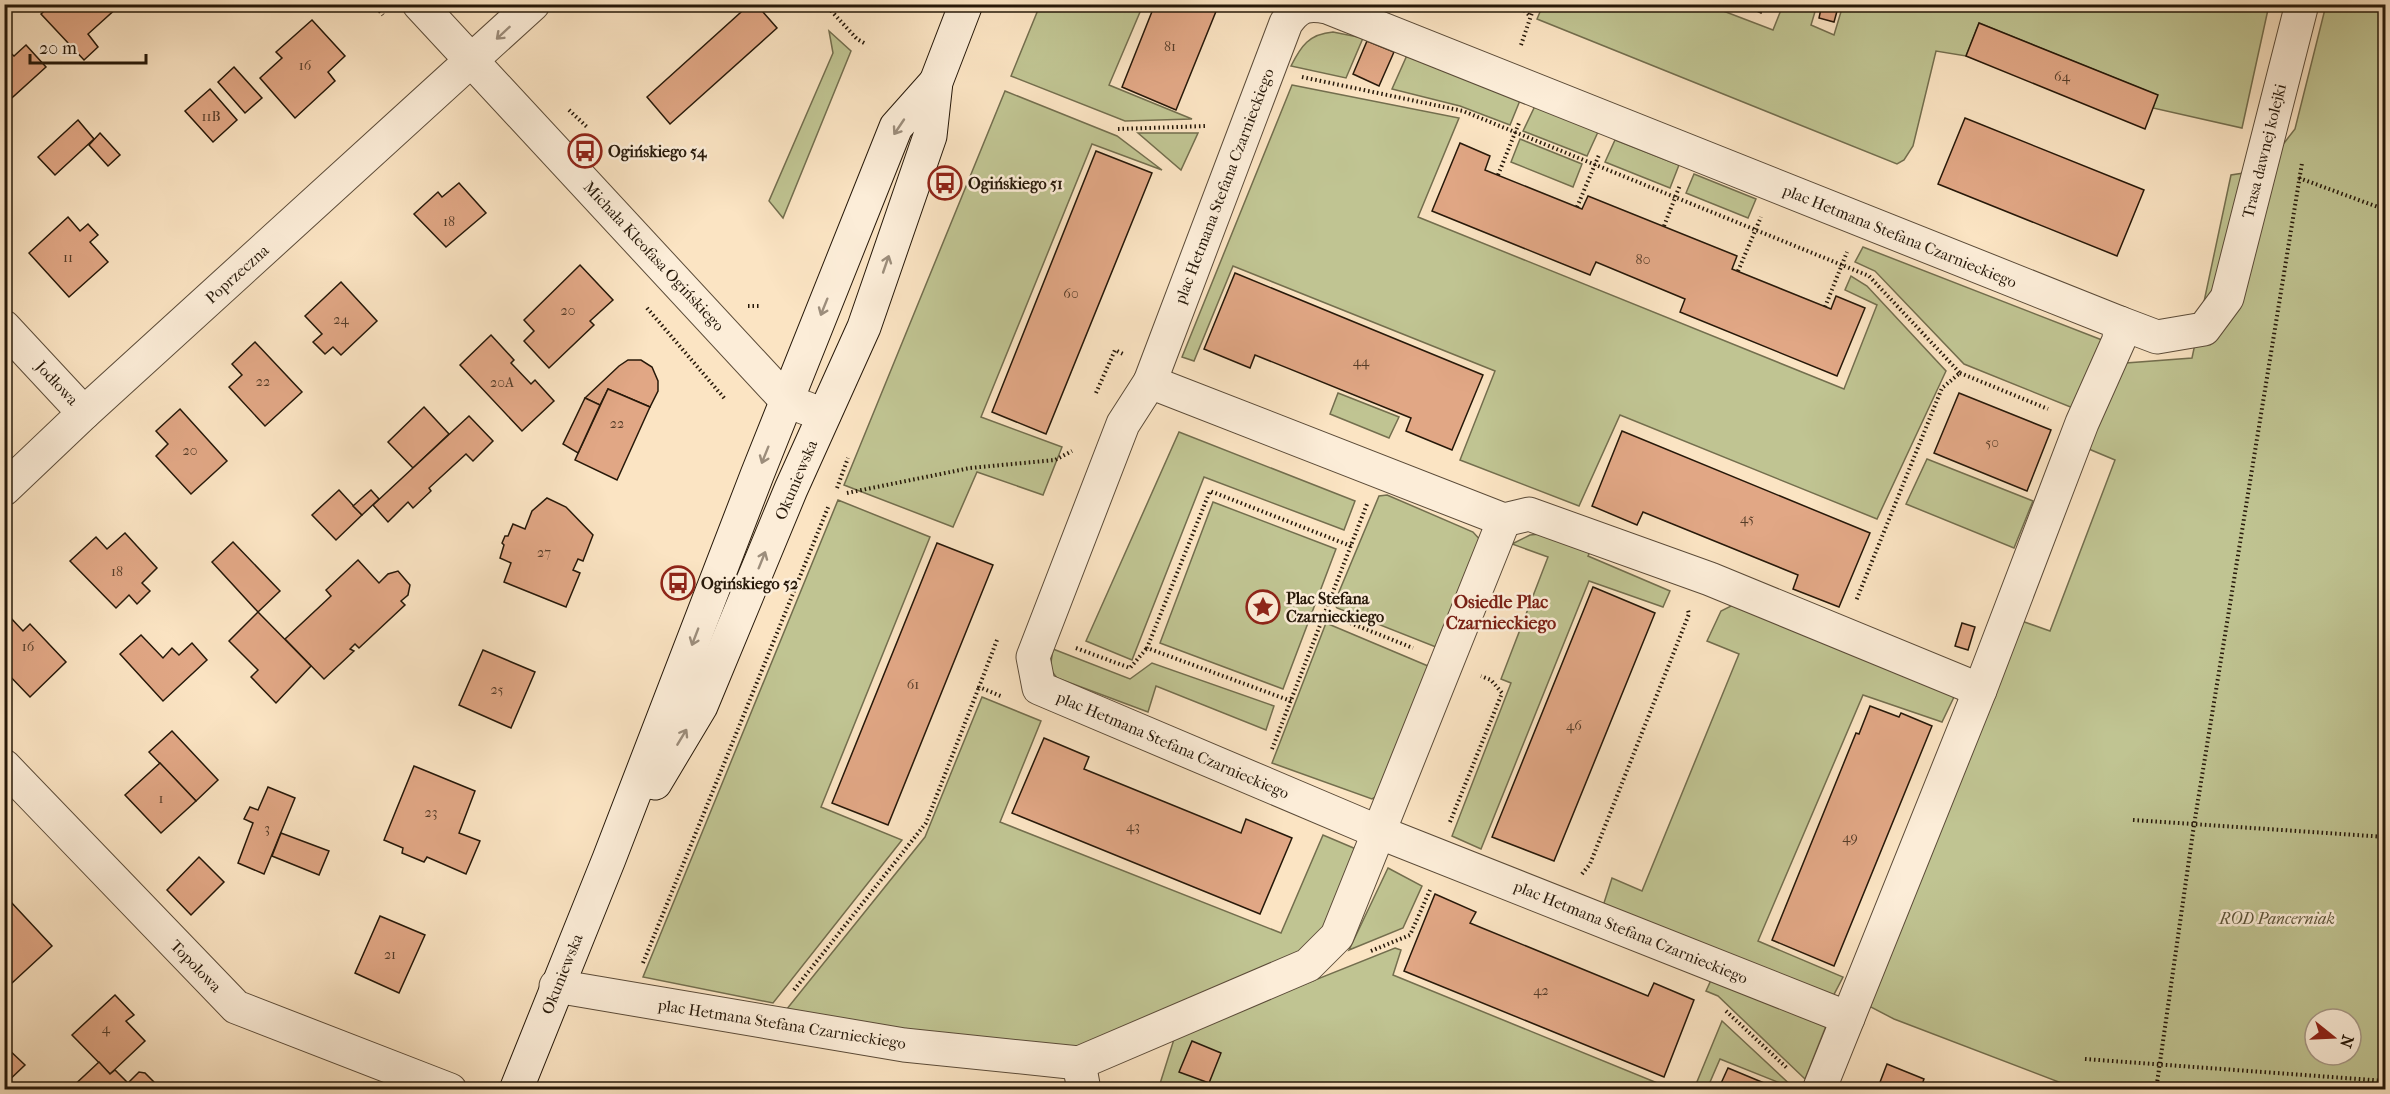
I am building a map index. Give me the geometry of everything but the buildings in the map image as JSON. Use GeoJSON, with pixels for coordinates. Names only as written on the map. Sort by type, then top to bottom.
{"type":"FeatureCollection","features":[{"type":"Feature","properties":{"kind":"street","name":"Michała Kleofasa Ogińskiego"},"geometry":{"type":"LineString","coordinates":[[418,4],[787,400],[824,415]]}},
{"type":"Feature","properties":{"kind":"street","name":"Poprzeczna"},"geometry":{"type":"LineString","coordinates":[[4,489],[84,413],[533,4]]}},
{"type":"Feature","properties":{"kind":"street","name":"Okuniewska"},"geometry":{"type":"LineString","coordinates":[[609,859],[701,706],[790,489],[864,327],[930,136],[936,82],[966,4]]}},
{"type":"Feature","properties":{"kind":"street","name":"plac Hetmana Stefana Czarnieckiego"},"geometry":{"type":"LineString","coordinates":[[1848,1018],[1381,832],[1039,688],[1033,657],[1123,424],[1155,367],[1286,23],[1294,11],[1314,4],[1327,7],[2157,337],[2204,329],[2227,298]]}},
{"type":"Feature","properties":{"kind":"street","name":"Trasa dawnej kolejki"},"geometry":{"type":"LineString","coordinates":[[2227,298],[2302,4]]}},
{"type":"Feature","properties":{"kind":"street","name":"Okuniewska"},"geometry":{"type":"LineString","coordinates":[[516,1089],[609,859],[787,400],[896,127],[936,82]]}},
{"type":"Feature","properties":{"kind":"street"},"geometry":{"type":"LineString","coordinates":[[1819,1089],[1980,690],[2082,423],[2119,340],[2120,323]]}},
{"type":"Feature","properties":{"kind":"street","name":"Jodłowa"},"geometry":{"type":"LineString","coordinates":[[4,327],[84,413]]}},
{"type":"Feature","properties":{"kind":"street"},"geometry":{"type":"LineString","coordinates":[[1155,367],[1381,472],[1504,519],[1529,514],[1710,579],[1980,690]]}},
{"type":"Feature","properties":{"kind":"street","name":"plac Hetmana Stefana Czarnieckiego"},"geometry":{"type":"LineString","coordinates":[[556,986],[1082,1076],[1308,965],[1337,936],[1381,832],[1504,519]]}},
{"type":"Feature","properties":{"kind":"street","name":"Topolowa"},"geometry":{"type":"LineString","coordinates":[[4,766],[236,1007],[446,1087]]}},
{"type":"Feature","properties":{"kind":"path"},"geometry":{"type":"LineString","coordinates":[[825,4],[857,39],[866,44]]}},
{"type":"Feature","properties":{"kind":"path"},"geometry":{"type":"LineString","coordinates":[[1518,4],[1530,16]]}},
{"type":"Feature","properties":{"kind":"path"},"geometry":{"type":"LineString","coordinates":[[1269,69],[1463,111],[1869,276],[1960,373],[2082,423]]}},
{"type":"Feature","properties":{"kind":"path"},"geometry":{"type":"LineString","coordinates":[[1498,175],[1533,90]]}},
{"type":"Feature","properties":{"kind":"path"},"geometry":{"type":"LineString","coordinates":[[1577,207],[1612,121]]}},
{"type":"Feature","properties":{"kind":"path"},"geometry":{"type":"LineString","coordinates":[[1118,129],[1212,126],[1208,135]]}},
{"type":"Feature","properties":{"kind":"path"},"geometry":{"type":"LineString","coordinates":[[1664,226],[1693,153]]}},
{"type":"Feature","properties":{"kind":"path"},"geometry":{"type":"LineString","coordinates":[[2156,1089],[2194,825],[2303,159]]}},
{"type":"Feature","properties":{"kind":"path"},"geometry":{"type":"LineString","coordinates":[[2300,178],[2385,210]]}},
{"type":"Feature","properties":{"kind":"path"},"geometry":{"type":"LineString","coordinates":[[1738,272],[1774,185]]}},
{"type":"Feature","properties":{"kind":"path"},"geometry":{"type":"LineString","coordinates":[[1825,307],[1860,220]]}},
{"type":"Feature","properties":{"kind":"path"},"geometry":{"type":"LineString","coordinates":[[1093,401],[1114,350],[1155,367]]}},
{"type":"Feature","properties":{"kind":"path"},"geometry":{"type":"LineString","coordinates":[[1852,612],[1942,388],[1960,373]]}},
{"type":"Feature","properties":{"kind":"path"},"geometry":{"type":"LineString","coordinates":[[847,493],[970,468],[1055,460],[1123,424]]}},
{"type":"Feature","properties":{"kind":"path"},"geometry":{"type":"LineString","coordinates":[[1071,452],[1076,441]]}},
{"type":"Feature","properties":{"kind":"path"},"geometry":{"type":"LineString","coordinates":[[1260,781],[1381,472]]}},
{"type":"Feature","properties":{"kind":"path"},"geometry":{"type":"LineString","coordinates":[[1291,701],[1147,648],[1210,491],[1351,546]]}},
{"type":"Feature","properties":{"kind":"path"},"geometry":{"type":"LineString","coordinates":[[628,999],[829,505]]}},
{"type":"Feature","properties":{"kind":"path"},"geometry":{"type":"LineString","coordinates":[[1577,880],[1590,864],[1689,614],[1685,603]]}},
{"type":"Feature","properties":{"kind":"path"},"geometry":{"type":"LineString","coordinates":[[1325,613],[1491,680],[1502,693],[1446,830]]}},
{"type":"Feature","properties":{"kind":"path"},"geometry":{"type":"LineString","coordinates":[[768,1023],[926,823],[1000,633]]}},
{"type":"Feature","properties":{"kind":"path"},"geometry":{"type":"LineString","coordinates":[[979,687],[1011,700]]}},
{"type":"Feature","properties":{"kind":"path"},"geometry":{"type":"LineString","coordinates":[[2133,820],[2385,837]]}},
{"type":"Feature","properties":{"kind":"path"},"geometry":{"type":"LineString","coordinates":[[1370,951],[1410,935],[1433,884]]}},
{"type":"Feature","properties":{"kind":"path"},"geometry":{"type":"LineString","coordinates":[[2085,1059],[2385,1081]]}},
{"type":"Feature","properties":{"kind":"green space"},"geometry":{"type":"Polygon","coordinates":[[[1705,4],[1773,30],[1783,5],[1817,5],[1811,25],[1834,35],[1843,5],[2269,5],[2242,128],[2153,108],[2157,95],[1979,23],[1966,56],[1936,51],[1913,146],[1904,160],[1897,164],[1537,19],[1543,5],[1705,4]]]}},
{"type":"Feature","properties":{"kind":"green space"},"geometry":{"type":"Polygon","coordinates":[[[1040,5],[1143,5],[1109,85],[1192,119],[1125,121],[1011,76],[1040,5]]]}},
{"type":"Feature","properties":{"kind":"green space","name":"ROD Pancerniak"},"geometry":{"type":"Polygon","coordinates":[[[2326,5],[2385,5],[2385,1089],[2077,1089],[1894,1019],[1863,1003],[2016,619],[2050,631],[2115,460],[2084,447],[2126,363],[2192,358],[2231,175],[2263,170],[2295,129],[2326,5]]]}},
{"type":"Feature","properties":{"kind":"green space"},"geometry":{"type":"Polygon","coordinates":[[[829,31],[851,51],[783,218],[769,201],[833,53],[829,31]]]}},
{"type":"Feature","properties":{"kind":"green space"},"geometry":{"type":"Polygon","coordinates":[[[1333,32],[1363,38],[1346,78],[1291,66],[1307,42],[1318,35],[1333,32]]]}},
{"type":"Feature","properties":{"kind":"green space"},"geometry":{"type":"Polygon","coordinates":[[[1408,53],[1521,98],[1510,125],[1460,106],[1392,89],[1408,53]]]}},
{"type":"Feature","properties":{"kind":"green space"},"geometry":{"type":"Polygon","coordinates":[[[1292,85],[1459,118],[1418,217],[1844,389],[1877,305],[1845,290],[1851,276],[1867,286],[1946,371],[1877,519],[1620,415],[1579,506],[1460,460],[1495,371],[1233,266],[1194,361],[1182,357],[1292,85]]]}},
{"type":"Feature","properties":{"kind":"green space"},"geometry":{"type":"Polygon","coordinates":[[[1005,91],[1117,136],[1162,170],[1092,144],[981,417],[1062,447],[1043,495],[977,472],[953,527],[844,485],[1005,91]]]}},
{"type":"Feature","properties":{"kind":"green space"},"geometry":{"type":"Polygon","coordinates":[[[1535,106],[1598,132],[1587,156],[1523,131],[1535,106]]]}},
{"type":"Feature","properties":{"kind":"green space"},"geometry":{"type":"Polygon","coordinates":[[[1138,133],[1198,133],[1181,170],[1138,133]]]}},
{"type":"Feature","properties":{"kind":"green space"},"geometry":{"type":"Polygon","coordinates":[[[1520,139],[1582,164],[1573,187],[1511,162],[1520,139]]]}},
{"type":"Feature","properties":{"kind":"green space"},"geometry":{"type":"Polygon","coordinates":[[[1615,140],[1679,165],[1670,188],[1605,162],[1615,140]]]}},
{"type":"Feature","properties":{"kind":"green space"},"geometry":{"type":"Polygon","coordinates":[[[1694,174],[1756,199],[1748,218],[1686,193],[1694,174]]]}},
{"type":"Feature","properties":{"kind":"green space"},"geometry":{"type":"Polygon","coordinates":[[[1863,247],[2102,340],[2073,408],[1964,364],[1875,271],[1855,262],[1863,247]]]}},
{"type":"Feature","properties":{"kind":"green space"},"geometry":{"type":"Polygon","coordinates":[[[1338,393],[1399,417],[1389,438],[1330,414],[1338,393]]]}},
{"type":"Feature","properties":{"kind":"green space"},"geometry":{"type":"Polygon","coordinates":[[[1179,432],[1355,501],[1344,530],[1204,477],[1132,660],[1086,641],[1179,432]]]}},
{"type":"Feature","properties":{"kind":"green space"},"geometry":{"type":"Polygon","coordinates":[[[1927,459],[2033,501],[2014,548],[1906,504],[1927,459]]]}},
{"type":"Feature","properties":{"kind":"green space"},"geometry":{"type":"Polygon","coordinates":[[[1387,495],[1473,532],[1483,543],[1441,649],[1337,608],[1334,604],[1379,496],[1387,495]]]}},
{"type":"Feature","properties":{"kind":"green space"},"geometry":{"type":"Polygon","coordinates":[[[838,500],[930,537],[821,807],[902,840],[773,1003],[643,977],[838,500]]]}},
{"type":"Feature","properties":{"kind":"green space"},"geometry":{"type":"Polygon","coordinates":[[[1213,502],[1336,549],[1283,689],[1160,643],[1213,502]]]}},
{"type":"Feature","properties":{"kind":"green space"},"geometry":{"type":"Polygon","coordinates":[[[1550,533],[1591,550],[1588,556],[1670,591],[1663,607],[1589,581],[1481,849],[1452,836],[1511,683],[1501,679],[1548,557],[1512,544],[1530,535],[1550,533]]]}},
{"type":"Feature","properties":{"kind":"green space"},"geometry":{"type":"Polygon","coordinates":[[[1733,605],[1955,695],[1942,722],[1863,695],[1758,941],[1843,977],[1830,1002],[1610,915],[1604,903],[1612,878],[1642,891],[1739,654],[1707,641],[1721,611],[1733,605]]]}},
{"type":"Feature","properties":{"kind":"green space"},"geometry":{"type":"Polygon","coordinates":[[[1326,623],[1428,666],[1382,793],[1372,799],[1272,763],[1326,623]]]}},
{"type":"Feature","properties":{"kind":"green space"},"geometry":{"type":"Polygon","coordinates":[[[1053,649],[1130,679],[1152,663],[1274,706],[1266,730],[1156,686],[1148,712],[1057,678],[1050,669],[1053,649]]]}},
{"type":"Feature","properties":{"kind":"green space"},"geometry":{"type":"Polygon","coordinates":[[[982,697],[1041,721],[1000,822],[1281,933],[1323,835],[1363,852],[1332,927],[1300,956],[1077,1055],[778,1020],[925,837],[982,697]]]}},
{"type":"Feature","properties":{"kind":"green space"},"geometry":{"type":"Polygon","coordinates":[[[1388,868],[1422,886],[1403,928],[1349,950],[1388,868]]]}},
{"type":"Feature","properties":{"kind":"green space"},"geometry":{"type":"Polygon","coordinates":[[[1395,948],[1401,950],[1393,975],[1672,1089],[1158,1090],[1175,1036],[1395,948]]]}},
{"type":"Feature","properties":{"kind":"green space"},"geometry":{"type":"Polygon","coordinates":[[[1712,978],[1828,1021],[1805,1079],[1718,996],[1706,991],[1712,978]]]}},
{"type":"Feature","properties":{"kind":"green space"},"geometry":{"type":"Polygon","coordinates":[[[1722,1021],[1795,1089],[1720,1059],[1707,1089],[1694,1089],[1722,1021]]]}},
{"type":"Feature","properties":{"kind":"place","name":"Ogińskiego 54"},"geometry":{"type":"Point","coordinates":[585,151]}},
{"type":"Feature","properties":{"kind":"place","name":"Ogińskiego 51"},"geometry":{"type":"Point","coordinates":[945,183]}},
{"type":"Feature","properties":{"kind":"place","name":"Ogińskiego 52"},"geometry":{"type":"Point","coordinates":[678,583]}},
{"type":"Feature","properties":{"kind":"place","name":"Plac Stefana Czarnieckiego"},"geometry":{"type":"Point","coordinates":[1263,607]}},
{"type":"Feature","properties":{"kind":"district","name":"Osiedle Plac Czarnieckiego"},"geometry":{"type":"Point","coordinates":[1501,612]}}]}
